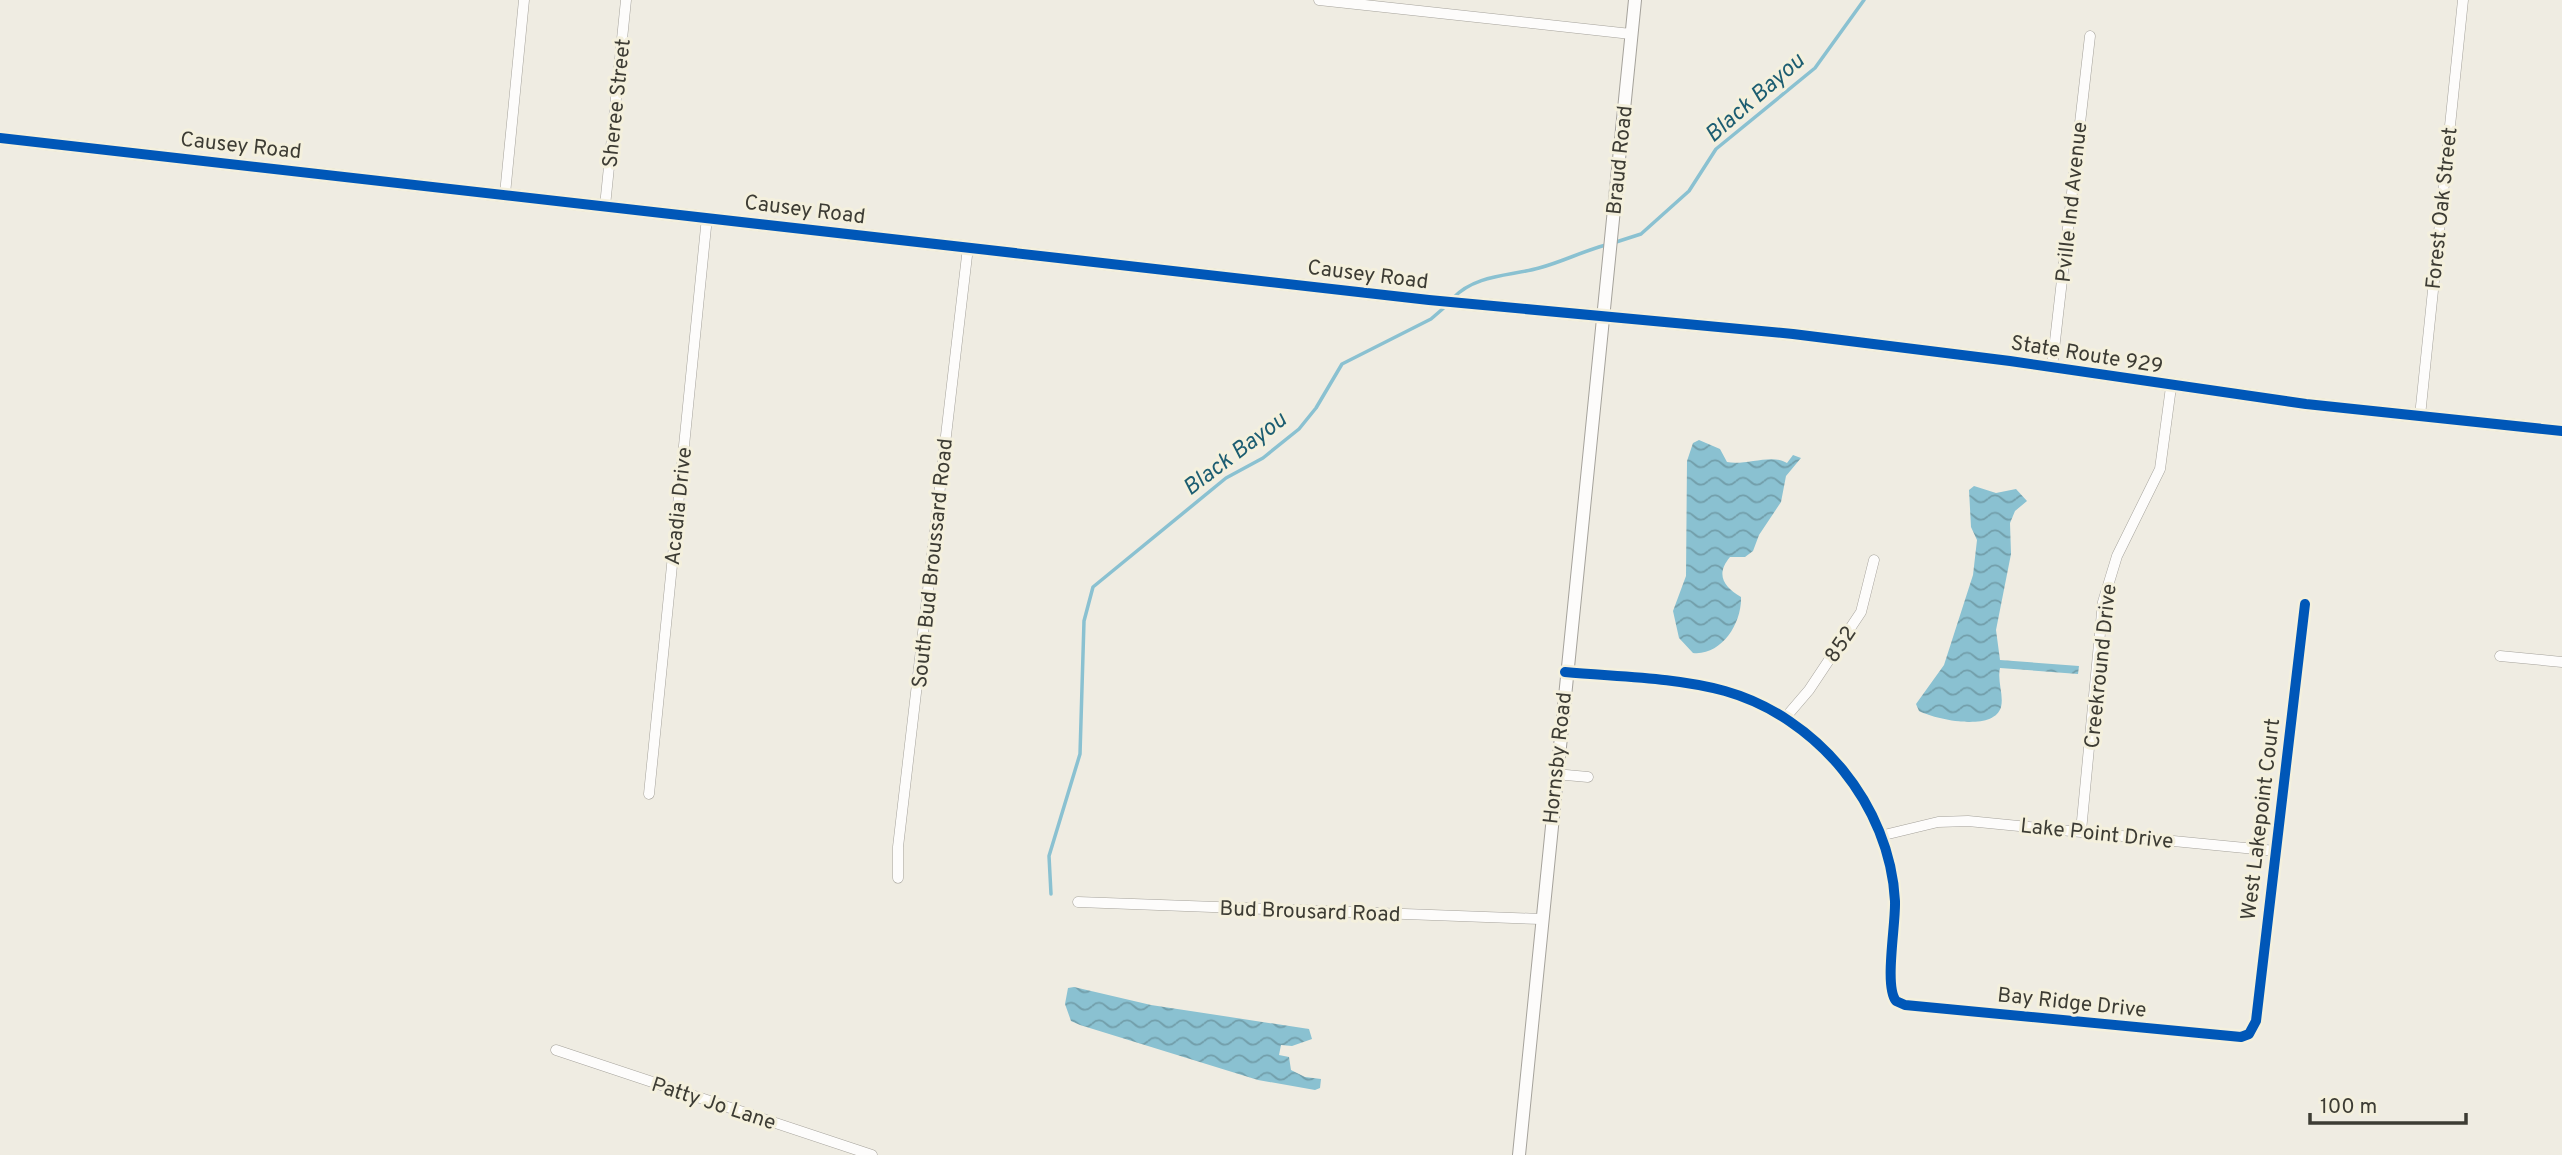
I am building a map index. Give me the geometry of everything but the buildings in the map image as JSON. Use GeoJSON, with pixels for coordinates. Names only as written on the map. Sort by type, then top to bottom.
{"type":"FeatureCollection","features":[{"type":"Feature","properties":{"kind":"street"},"geometry":{"type":"LineString","coordinates":[[505,194],[524,0]]}},
{"type":"Feature","properties":{"kind":"street","name":"Sheree Street"},"geometry":{"type":"LineString","coordinates":[[605,206],[626,0]]}},
{"type":"Feature","properties":{"kind":"street"},"geometry":{"type":"LineString","coordinates":[[1319,0],[1632,34]]}},
{"type":"Feature","properties":{"kind":"street","name":"Braud Road"},"geometry":{"type":"LineString","coordinates":[[1605,319],[1635,0]]}},
{"type":"Feature","properties":{"kind":"street","name":"Forest Oak Street"},"geometry":{"type":"LineString","coordinates":[[2420,416],[2463,0]]}},
{"type":"Feature","properties":{"kind":"street","name":"Pville Ind Avenue"},"geometry":{"type":"LineString","coordinates":[[2052,367],[2090,36]]}},
{"type":"Feature","properties":{"kind":"street","name":"Causey Road"},"geometry":{"type":"LineString","coordinates":[[0,138],[1605,319]]}},
{"type":"Feature","properties":{"kind":"street","name":"Acadia Drive"},"geometry":{"type":"LineString","coordinates":[[649,794],[707,217]]}},
{"type":"Feature","properties":{"kind":"street","name":"South Bud Broussard Road"},"geometry":{"type":"LineString","coordinates":[[898,878],[898,847],[968,247]]}},
{"type":"Feature","properties":{"kind":"street","name":"State Route 929"},"geometry":{"type":"LineString","coordinates":[[1605,319],[1793,334],[2052,367],[2171,387],[2562,431]]}},
{"type":"Feature","properties":{"kind":"street","name":"Hornsby Road"},"geometry":{"type":"LineString","coordinates":[[1519,1155],[1555,774],[1605,319]]}},
{"type":"Feature","properties":{"kind":"street","name":"Creekround Drive"},"geometry":{"type":"LineString","coordinates":[[2081,831],[2103,602],[2116,556],[2160,469],[2171,387]]}},
{"type":"Feature","properties":{"kind":"street","name":"852"},"geometry":{"type":"LineString","coordinates":[[1785,718],[1809,690],[1861,612],[1874,560]]}},
{"type":"Feature","properties":{"kind":"street","name":"West Lakepoint Court"},"geometry":{"type":"LineString","coordinates":[[2246,1035],[2256,1021],[2305,604]]}},
{"type":"Feature","properties":{"kind":"street"},"geometry":{"type":"LineString","coordinates":[[2500,656],[2562,662]]}},
{"type":"Feature","properties":{"kind":"street"},"geometry":{"type":"LineString","coordinates":[[1566,672],[1703,686],[1747,698],[1785,718],[1847,775],[1884,835]]}},
{"type":"Feature","properties":{"kind":"street"},"geometry":{"type":"LineString","coordinates":[[1555,774],[1588,777]]}},
{"type":"Feature","properties":{"kind":"street","name":"Lake Point Drive"},"geometry":{"type":"LineString","coordinates":[[1884,835],[1918,826],[1968,821],[2276,851]]}},
{"type":"Feature","properties":{"kind":"street","name":"Bay Ridge Drive"},"geometry":{"type":"LineString","coordinates":[[1884,835],[1895,902],[1890,990],[1896,1001],[1905,1005],[2198,1034],[2246,1035]]}},
{"type":"Feature","properties":{"kind":"street","name":"Bud Brousard Road"},"geometry":{"type":"LineString","coordinates":[[1079,902],[1541,919]]}},
{"type":"Feature","properties":{"kind":"street","name":"Patty Jo Lane"},"geometry":{"type":"LineString","coordinates":[[556,1050],[872,1155]]}},
{"type":"Feature","properties":{"kind":"water"},"geometry":{"type":"Polygon","coordinates":[[[1699,440],[1720,449],[1727,462],[1774,459],[1787,463],[1793,455],[1801,458],[1786,476],[1781,502],[1759,535],[1753,551],[1745,557],[1730,557],[1725,563],[1722,575],[1726,585],[1741,597],[1734,627],[1721,644],[1703,653],[1693,653],[1679,638],[1673,611],[1686,576],[1687,461],[1693,443],[1699,440]]]}},
{"type":"Feature","properties":{"kind":"water"},"geometry":{"type":"Polygon","coordinates":[[[1974,486],[1996,493],[2016,489],[2027,501],[2015,511],[2010,523],[2011,554],[1996,630],[2000,660],[2079,666],[2078,674],[2000,668],[2002,702],[1996,715],[1977,722],[1964,722],[1919,711],[1916,704],[1944,665],[1973,575],[1977,540],[1971,527],[1969,490],[1974,486]]]}},
{"type":"Feature","properties":{"kind":"water"},"geometry":{"type":"Polygon","coordinates":[[[1074,987],[1151,1005],[1309,1029],[1312,1039],[1292,1046],[1281,1045],[1279,1055],[1289,1057],[1291,1070],[1305,1077],[1321,1079],[1320,1088],[1315,1090],[1258,1080],[1080,1025],[1071,1021],[1065,1004],[1068,988],[1074,987]]]}},
{"type":"Feature","properties":{"kind":"waterway","name":"Black Bayou"},"geometry":{"type":"LineString","coordinates":[[1613,243],[1641,234],[1689,191],[1716,149],[1815,68],[1864,0]]}},
{"type":"Feature","properties":{"kind":"waterway","name":"Black Bayou"},"geometry":{"type":"LineString","coordinates":[[1453,298],[1462,290],[1483,280],[1539,268],[1606,245]]}},
{"type":"Feature","properties":{"kind":"waterway","name":"Black Bayou"},"geometry":{"type":"LineString","coordinates":[[1051,894],[1049,856],[1080,754],[1084,621],[1093,587],[1226,478],[1263,458],[1299,429],[1316,408],[1342,364],[1431,319],[1446,306]]}},
{"type":"Feature","properties":{"kind":"cycle path"},"geometry":{"type":"LineString","coordinates":[[0,138],[1429,300],[1793,334],[2010,361],[2306,404],[2562,431]]}},
{"type":"Feature","properties":{"kind":"cycle path"},"geometry":{"type":"LineString","coordinates":[[1565,672],[1665,680],[1725,691],[1759,704],[1790,721],[1818,744],[1843,770],[1863,799],[1879,831],[1890,865],[1895,901],[1891,982],[1896,1001],[1905,1005],[2241,1037],[2249,1034],[2256,1021],[2305,604]]}}]}
